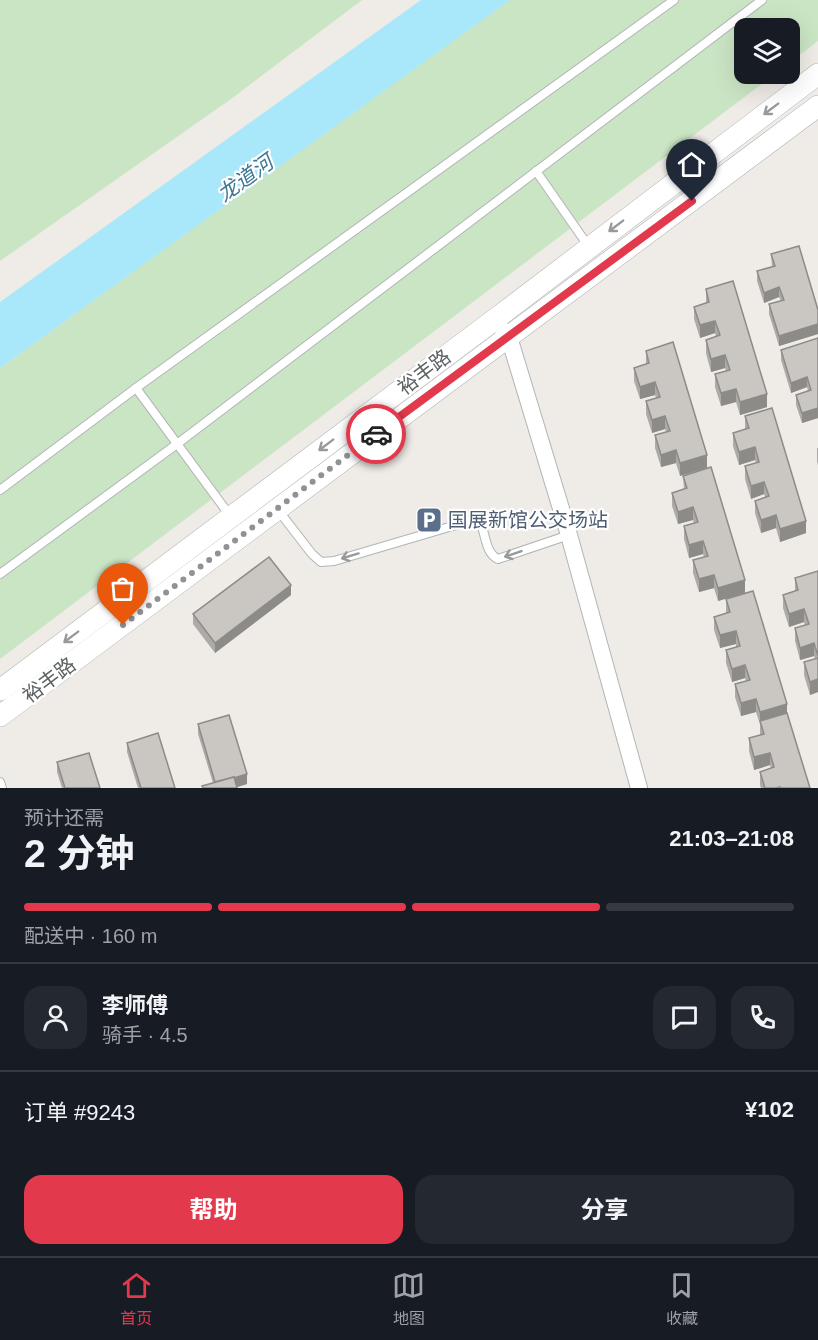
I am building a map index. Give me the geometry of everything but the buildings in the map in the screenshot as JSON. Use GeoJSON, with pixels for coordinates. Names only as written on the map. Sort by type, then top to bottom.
{"type":"FeatureCollection","features":[{"type":"Feature","properties":{"kind":"street","name":"裕丰路"},"geometry":{"type":"LineString","coordinates":[[0,690],[818,74]]}},
{"type":"Feature","properties":{"kind":"street","name":"裕丰路"},"geometry":{"type":"LineString","coordinates":[[0,716],[818,106]]}},
{"type":"Feature","properties":{"kind":"street"},"geometry":{"type":"LineString","coordinates":[[494,320],[509,337],[569,535],[639,788]]}},
{"type":"Feature","properties":{"kind":"lane"},"geometry":{"type":"LineString","coordinates":[[0,490],[136,388],[674,0]]}},
{"type":"Feature","properties":{"kind":"lane"},"geometry":{"type":"LineString","coordinates":[[0,574],[177,444],[762,0]]}},
{"type":"Feature","properties":{"kind":"lane"},"geometry":{"type":"LineString","coordinates":[[536,171],[589,247]]}},
{"type":"Feature","properties":{"kind":"lane"},"geometry":{"type":"LineString","coordinates":[[136,388],[231,516]]}},
{"type":"Feature","properties":{"kind":"lane"},"geometry":{"type":"LineString","coordinates":[[265,491],[312,554],[321,562],[334,561],[473,520],[480,522],[489,549],[498,559],[569,535]]}},
{"type":"Feature","properties":{"kind":"lane"},"geometry":{"type":"LineString","coordinates":[[0,782],[2,788]]}},
{"type":"Feature","properties":{"kind":"green space"},"geometry":{"type":"Polygon","coordinates":[[[0,0],[362,0],[231,99],[0,261],[0,0]]]}},
{"type":"Feature","properties":{"kind":"green space"},"geometry":{"type":"Polygon","coordinates":[[[508,0],[818,0],[818,41],[800,55],[800,18],[734,18],[734,84],[762,84],[0,659],[0,368],[508,0]]]}},
{"type":"Feature","properties":{"kind":"water","name":"龙道河"},"geometry":{"type":"Polygon","coordinates":[[[421,0],[510,0],[0,368],[0,302],[421,0]]]}},
{"type":"Feature","properties":{"kind":"way so far"},"geometry":{"type":"LineString","coordinates":[[123,625],[376,434]]}},
{"type":"Feature","properties":{"kind":"place","name":"国展新馆公交场站"},"geometry":{"type":"Point","coordinates":[429,520]}},
{"type":"Feature","properties":{"kind":"route"},"geometry":{"type":"LineString","coordinates":[[376,434],[692,201]]}}]}
